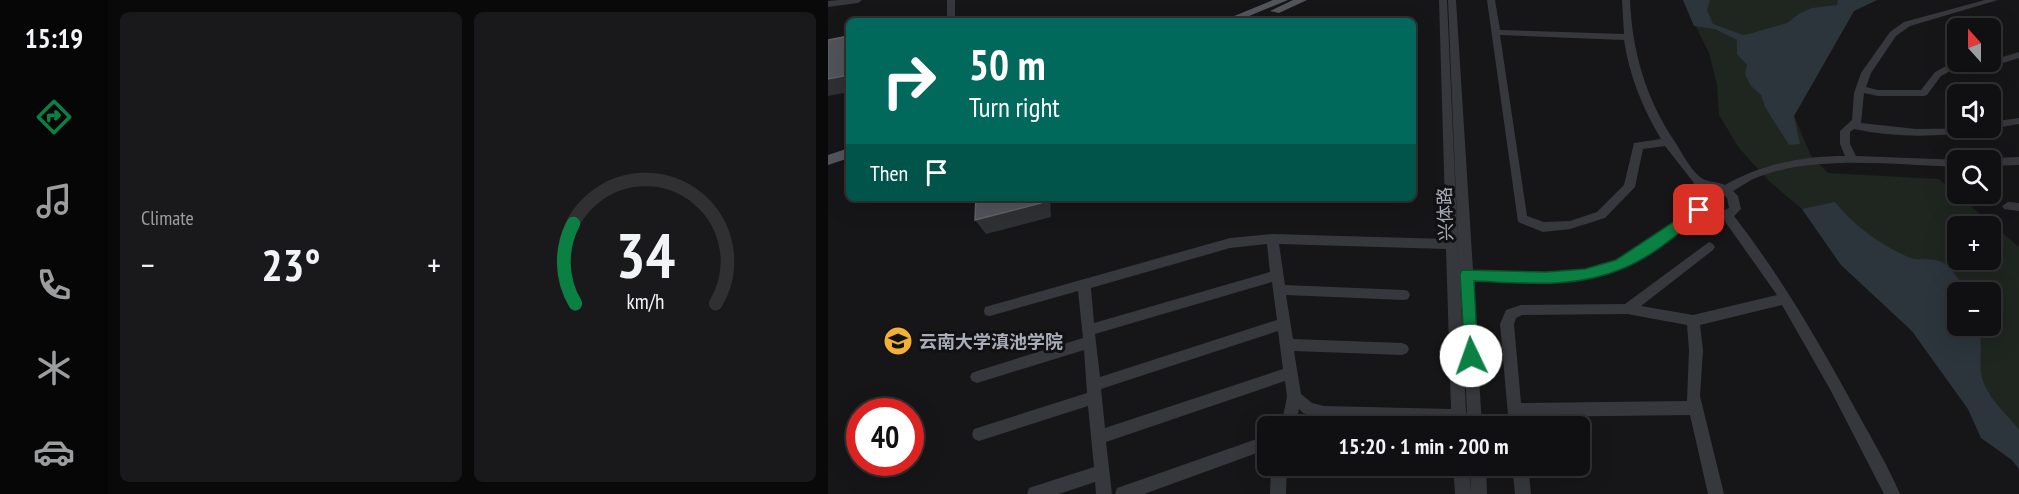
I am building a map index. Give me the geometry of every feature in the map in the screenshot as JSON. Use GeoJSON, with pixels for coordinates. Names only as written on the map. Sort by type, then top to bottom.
{"type":"FeatureCollection","features":[{"type":"Feature","properties":{"kind":"main road"},"geometry":{"type":"LineString","coordinates":[[1235,18],[1283,0]]}},
{"type":"Feature","properties":{"kind":"main road"},"geometry":{"type":"LineString","coordinates":[[1257,18],[1302,0]]}},
{"type":"Feature","properties":{"kind":"main road"},"geometry":{"type":"LineString","coordinates":[[828,160],[846,154]]}},
{"type":"Feature","properties":{"kind":"main road"},"geometry":{"type":"LineString","coordinates":[[828,169],[846,164]]}},
{"type":"Feature","properties":{"kind":"street"},"geometry":{"type":"LineString","coordinates":[[828,4],[858,0]]}},
{"type":"Feature","properties":{"kind":"street"},"geometry":{"type":"LineString","coordinates":[[951,0],[951,18]]}},
{"type":"Feature","properties":{"kind":"street","name":"兴体路"},"geometry":{"type":"LineString","coordinates":[[1443,0],[1456,160],[1453,244],[1460,274],[1473,416]]}},
{"type":"Feature","properties":{"kind":"street","name":"兴体路"},"geometry":{"type":"LineString","coordinates":[[1452,0],[1460,274],[1459,416]]}},
{"type":"Feature","properties":{"kind":"street"},"geometry":{"type":"LineString","coordinates":[[1491,0],[1522,219],[1543,227],[1570,225],[1601,215],[1629,187],[1638,146],[1670,142]]}},
{"type":"Feature","properties":{"kind":"street"},"geometry":{"type":"LineString","coordinates":[[1626,0],[1627,37],[1634,72],[1670,142],[1690,174],[1702,185]]}},
{"type":"Feature","properties":{"kind":"street"},"geometry":{"type":"LineString","coordinates":[[1852,159],[1845,144],[1845,131],[1857,121],[1860,89],[1879,52],[1893,34],[1907,24],[1994,0]]}},
{"type":"Feature","properties":{"kind":"street"},"geometry":{"type":"LineString","coordinates":[[1495,32],[1627,37]]}},
{"type":"Feature","properties":{"kind":"street"},"geometry":{"type":"LineString","coordinates":[[1860,89],[1878,93],[1924,93],[1938,74],[1955,65],[1964,62],[1983,66],[2019,55]]}},
{"type":"Feature","properties":{"kind":"street"},"geometry":{"type":"LineString","coordinates":[[2001,124],[2019,121]]}},
{"type":"Feature","properties":{"kind":"street"},"geometry":{"type":"LineString","coordinates":[[1852,125],[1870,129],[1914,132],[1947,130]]}},
{"type":"Feature","properties":{"kind":"street"},"geometry":{"type":"LineString","coordinates":[[1726,190],[1737,182],[1784,167],[1811,162],[1852,159],[1947,163]]}},
{"type":"Feature","properties":{"kind":"street"},"geometry":{"type":"LineString","coordinates":[[2001,162],[2019,161]]}},
{"type":"Feature","properties":{"kind":"street"},"geometry":{"type":"LineString","coordinates":[[1702,185],[1714,185],[1726,190],[1735,202],[1735,209],[1727,215],[1714,216],[1699,210],[1693,204],[1691,193],[1702,185]]}},
{"type":"Feature","properties":{"kind":"street"},"geometry":{"type":"LineString","coordinates":[[1460,274],[1546,278],[1585,275],[1621,264],[1661,240],[1699,210]]}},
{"type":"Feature","properties":{"kind":"street"},"geometry":{"type":"LineString","coordinates":[[1727,215],[1784,299],[1845,403],[1892,494]]}},
{"type":"Feature","properties":{"kind":"street"},"geometry":{"type":"LineString","coordinates":[[1272,239],[1294,397],[1290,416]]}},
{"type":"Feature","properties":{"kind":"street"},"geometry":{"type":"LineString","coordinates":[[990,311],[1230,243],[1272,239],[1453,244]]}},
{"type":"Feature","properties":{"kind":"street"},"geometry":{"type":"LineString","coordinates":[[1627,309],[1709,247]]}},
{"type":"Feature","properties":{"kind":"street"},"geometry":{"type":"LineString","coordinates":[[977,377],[1089,336],[1278,275]]}},
{"type":"Feature","properties":{"kind":"street"},"geometry":{"type":"LineString","coordinates":[[1084,284],[1104,494]]}},
{"type":"Feature","properties":{"kind":"street"},"geometry":{"type":"LineString","coordinates":[[1280,290],[1404,295]]}},
{"type":"Feature","properties":{"kind":"street"},"geometry":{"type":"LineString","coordinates":[[1515,416],[1507,324],[1511,314],[1521,310],[1627,309],[1694,321],[1784,299]]}},
{"type":"Feature","properties":{"kind":"street"},"geometry":{"type":"LineString","coordinates":[[1694,321],[1696,350],[1693,396],[1716,494]]}},
{"type":"Feature","properties":{"kind":"street"},"geometry":{"type":"LineString","coordinates":[[979,434],[1285,323]]}},
{"type":"Feature","properties":{"kind":"street"},"geometry":{"type":"LineString","coordinates":[[1288,345],[1402,350]]}},
{"type":"Feature","properties":{"kind":"street"},"geometry":{"type":"LineString","coordinates":[[1099,437],[1291,373]]}},
{"type":"Feature","properties":{"kind":"street"},"geometry":{"type":"LineString","coordinates":[[1294,397],[1308,408],[1324,413],[1375,416]]}},
{"type":"Feature","properties":{"kind":"street"},"geometry":{"type":"LineString","coordinates":[[1515,410],[1695,408]]}},
{"type":"Feature","properties":{"kind":"street"},"geometry":{"type":"LineString","coordinates":[[1123,494],[1257,445]]}},
{"type":"Feature","properties":{"kind":"street"},"geometry":{"type":"LineString","coordinates":[[1035,494],[1102,472]]}},
{"type":"Feature","properties":{"kind":"street"},"geometry":{"type":"LineString","coordinates":[[1278,494],[1279,476]]}},
{"type":"Feature","properties":{"kind":"street"},"geometry":{"type":"LineString","coordinates":[[1462,476],[1463,494]]}},
{"type":"Feature","properties":{"kind":"street"},"geometry":{"type":"LineString","coordinates":[[1478,476],[1479,494]]}},
{"type":"Feature","properties":{"kind":"street"},"geometry":{"type":"LineString","coordinates":[[1521,476],[1523,494]]}},
{"type":"Feature","properties":{"kind":"shaded area"},"geometry":{"type":"Polygon","coordinates":[[[1683,0],[1877,0],[1854,11],[1794,116],[1811,156],[1828,173],[1939,179],[1947,186],[1947,204],[1968,204],[1983,216],[1947,216],[1947,270],[2001,270],[2001,232],[2019,247],[2019,469],[2012,460],[1981,438],[1968,409],[1912,331],[1841,265],[1802,209],[1769,181],[1739,148],[1719,115],[1717,85],[1709,53],[1683,0]]]}},
{"type":"Feature","properties":{"kind":"shaded area"},"geometry":{"type":"Polygon","coordinates":[[[1683,0],[1710,0],[1707,10],[1713,24],[1743,35],[1787,23],[1800,13],[1812,8],[1837,5],[1838,0],[1877,0],[1854,11],[1794,116],[1800,144],[1789,145],[1765,107],[1761,95],[1751,86],[1745,74],[1747,65],[1737,54],[1737,40],[1715,29],[1694,26],[1683,0]]]}},
{"type":"Feature","properties":{"kind":"shaded area"},"geometry":{"type":"Polygon","coordinates":[[[1835,202],[1859,227],[1878,240],[1911,258],[1933,259],[1941,262],[1958,278],[1961,282],[1947,282],[1947,336],[1980,336],[1982,378],[1988,392],[2019,429],[2019,469],[2012,460],[1981,438],[1968,409],[1912,331],[1841,265],[1802,209],[1835,202]]]}},
{"type":"Feature","properties":{"kind":"building"},"geometry":{"type":"Polygon","coordinates":[[[846,37],[846,76],[828,79],[828,40],[846,37]]]}},
{"type":"Feature","properties":{"kind":"building"},"geometry":{"type":"Polygon","coordinates":[[[976,201],[1041,201],[1041,203],[975,220],[976,201]]]}},
{"type":"Feature","properties":{"kind":"place","name":"云南大学滇池学院"},"geometry":{"type":"Point","coordinates":[898,341]}},
{"type":"Feature","properties":{"kind":"route"},"geometry":{"type":"LineString","coordinates":[[1471,356],[1467,274],[1546,278],[1585,275],[1621,264],[1661,240],[1699,210]]}}]}
